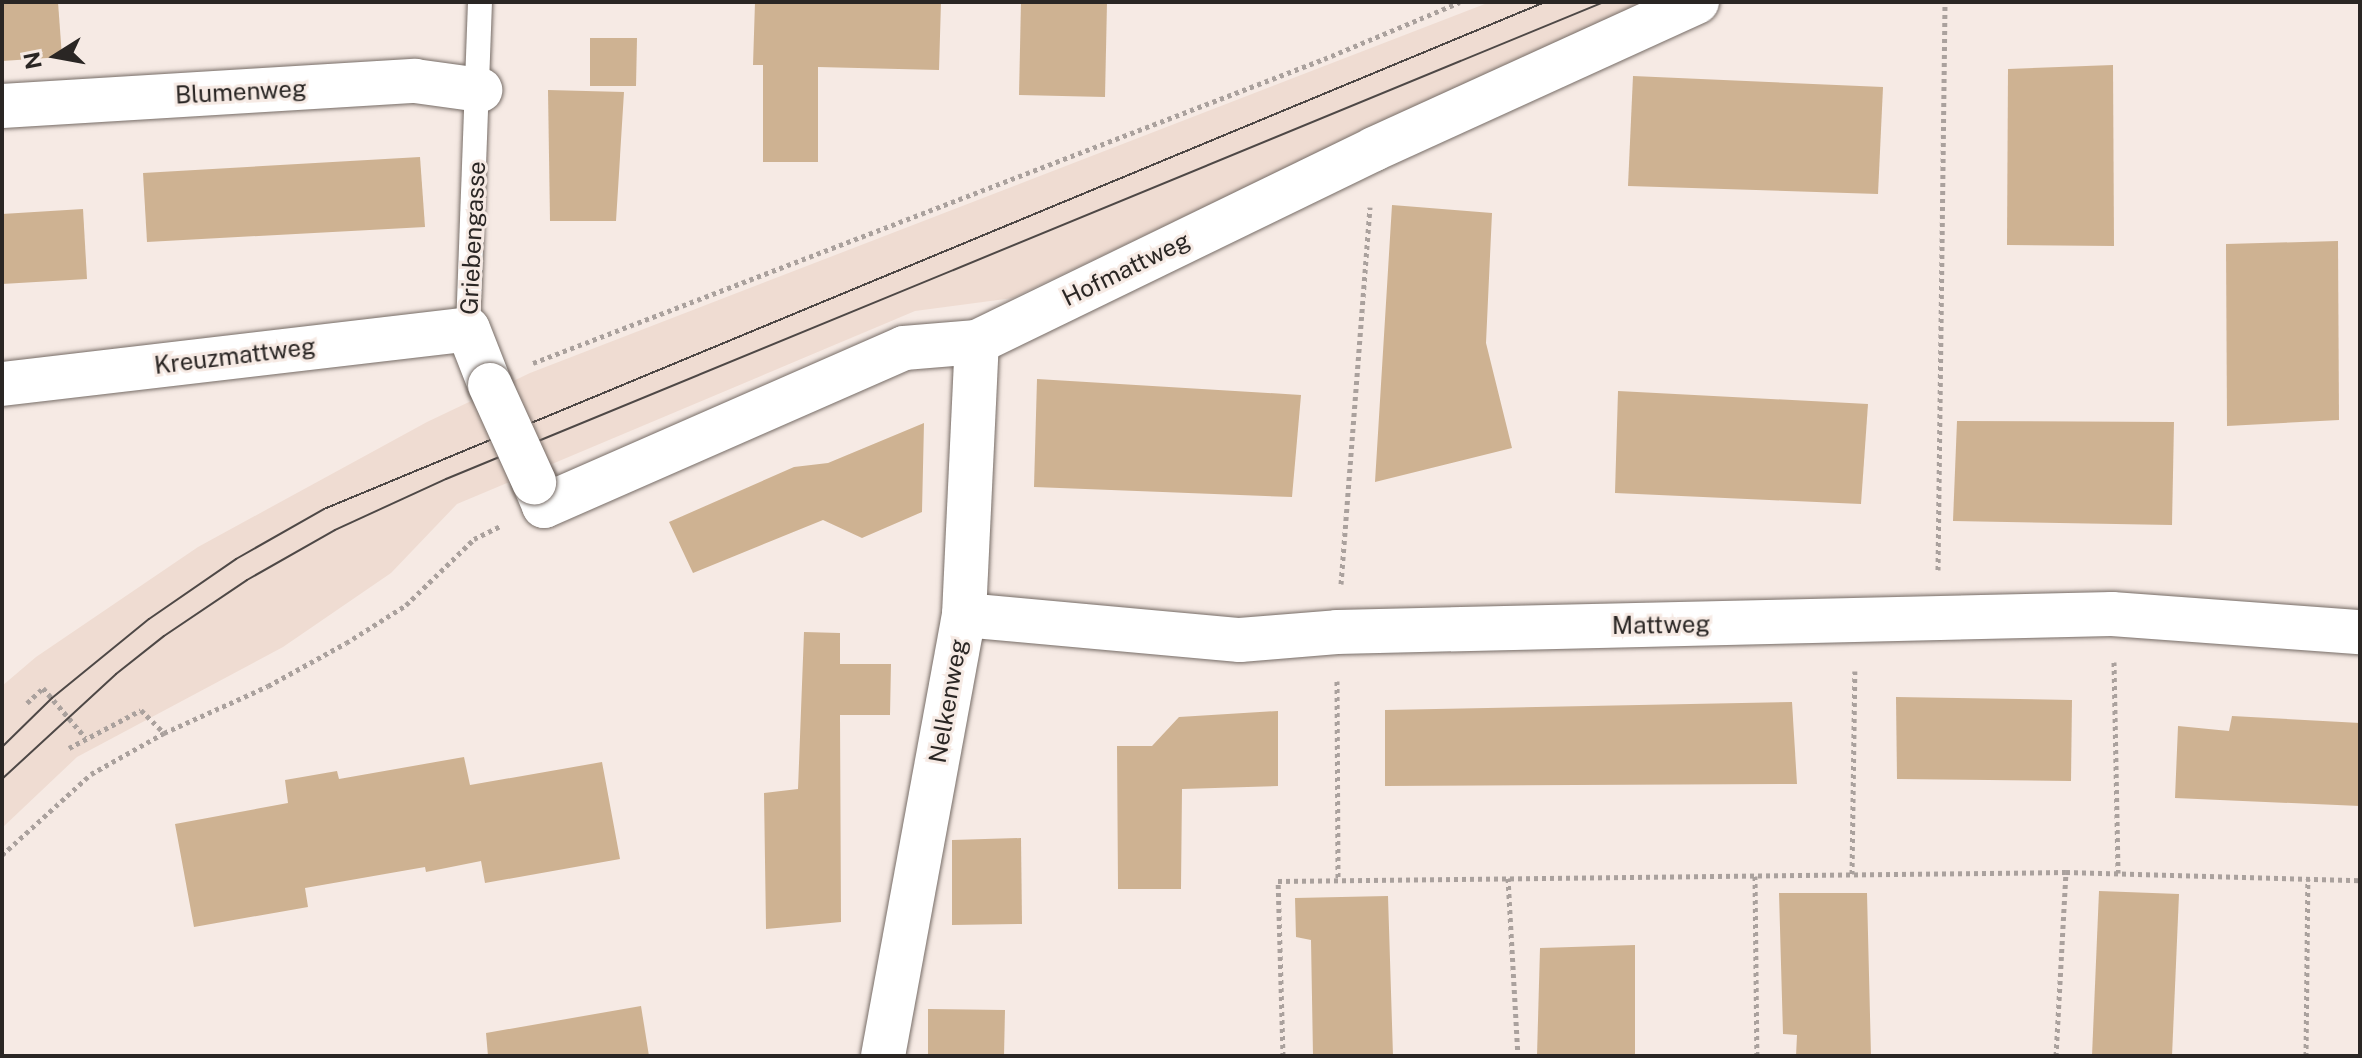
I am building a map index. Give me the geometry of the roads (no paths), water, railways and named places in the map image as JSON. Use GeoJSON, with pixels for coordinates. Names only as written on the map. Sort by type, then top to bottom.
{"type":"FeatureCollection","features":[{"type":"Feature","properties":{"kind":"street","name":"Hofmattweg"},"geometry":{"type":"LineString","coordinates":[[539,494],[904,348],[977,342],[1374,149],[1697,2]]}},
{"type":"Feature","properties":{"kind":"street","name":"Blumenweg"},"geometry":{"type":"LineString","coordinates":[[2,106],[415,81],[480,90]]}},
{"type":"Feature","properties":{"kind":"street","name":"Kreuzmattweg"},"geometry":{"type":"LineString","coordinates":[[2,384],[468,329]]}},
{"type":"Feature","properties":{"kind":"street","name":"Griebengasse"},"geometry":{"type":"LineString","coordinates":[[468,329],[539,494]]}},
{"type":"Feature","properties":{"kind":"street","name":"Nelkenweg"},"geometry":{"type":"LineString","coordinates":[[883,1056],[964,615],[977,342]]}},
{"type":"Feature","properties":{"kind":"street","name":"Mattweg"},"geometry":{"type":"LineString","coordinates":[[964,615],[1240,640],[1337,632],[2112,614],[2360,632]]}},
{"type":"Feature","properties":{"kind":"lane","name":"Griebengasse"},"geometry":{"type":"LineString","coordinates":[[468,329],[480,90],[480,2]]}},
{"type":"Feature","properties":{"kind":"tram line"},"geometry":{"type":"LineString","coordinates":[[2,747],[52,698],[149,619],[236,559],[324,509],[1545,2]]}},
{"type":"Feature","properties":{"kind":"tram line"},"geometry":{"type":"LineString","coordinates":[[2,779],[116,674],[164,636],[247,580],[335,530],[446,479],[1604,2]]}}]}
